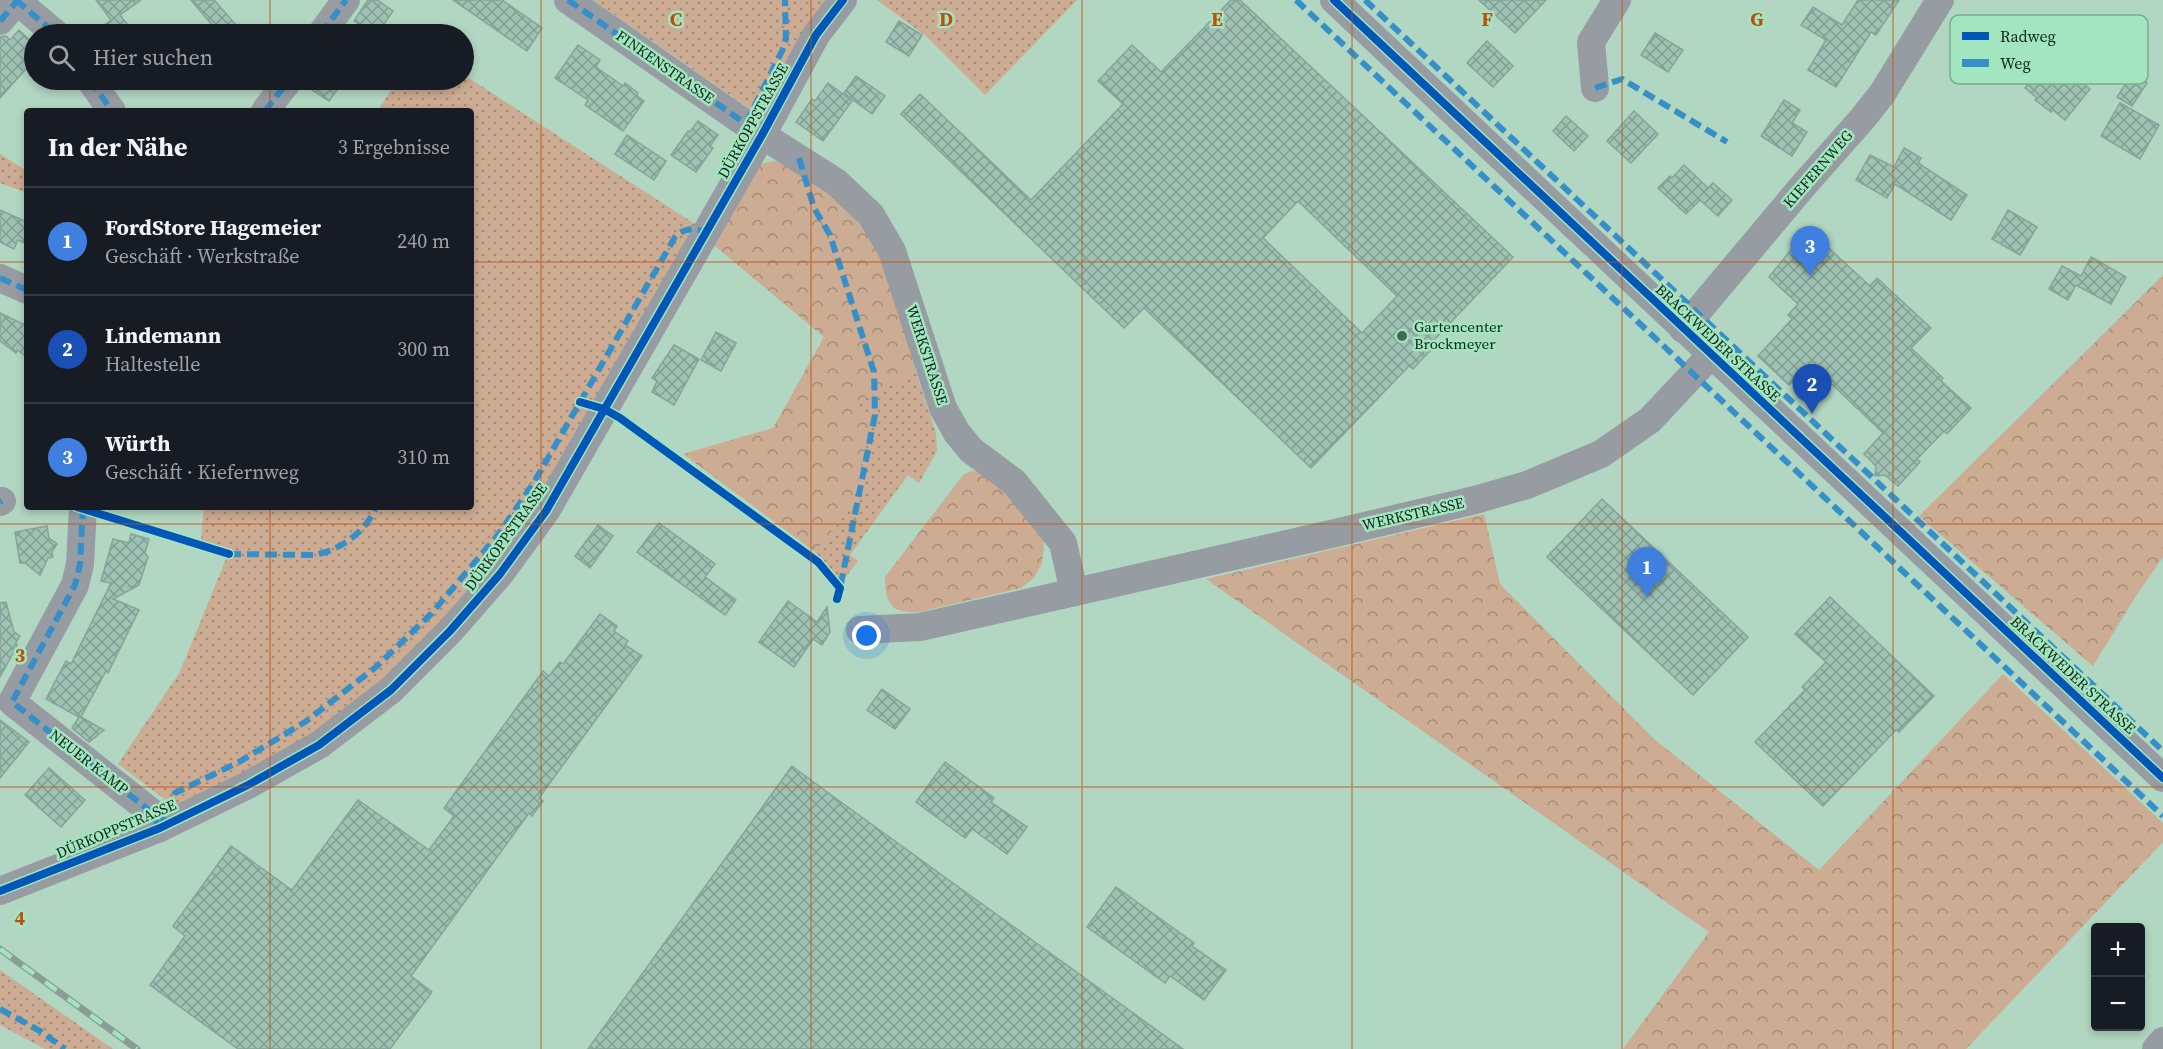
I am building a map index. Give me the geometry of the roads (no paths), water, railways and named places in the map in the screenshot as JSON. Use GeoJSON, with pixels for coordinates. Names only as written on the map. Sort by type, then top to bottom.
{"type":"FeatureCollection","features":[{"type":"Feature","properties":{"kind":"street"},"geometry":{"type":"LineString","coordinates":[[328,24],[346,0]]}},
{"type":"Feature","properties":{"kind":"street","name":"FINKENSTRASSE"},"geometry":{"type":"LineString","coordinates":[[568,0],[762,135]]}},
{"type":"Feature","properties":{"kind":"street","name":"DÜRKOPPSTRASSE"},"geometry":{"type":"LineString","coordinates":[[0,891],[160,828],[248,785],[319,745],[391,690],[450,632],[500,574],[546,511],[762,135],[816,36],[843,0]]}},
{"type":"Feature","properties":{"kind":"street","name":"BRACKWEDER STRASSE"},"geometry":{"type":"LineString","coordinates":[[1334,0],[2163,778]]}},
{"type":"Feature","properties":{"kind":"street"},"geometry":{"type":"LineString","coordinates":[[1595,88],[1591,42],[1617,0]]}},
{"type":"Feature","properties":{"kind":"street","name":"KIEFERNWEG"},"geometry":{"type":"LineString","coordinates":[[1683,329],[1882,94],[1940,0]]}},
{"type":"Feature","properties":{"kind":"street"},"geometry":{"type":"LineString","coordinates":[[11,7],[39,24]]}},
{"type":"Feature","properties":{"kind":"street"},"geometry":{"type":"LineString","coordinates":[[97,90],[110,108]]}},
{"type":"Feature","properties":{"kind":"street"},"geometry":{"type":"LineString","coordinates":[[267,108],[281,90]]}},
{"type":"Feature","properties":{"kind":"street","name":"WERKSTRASSE"},"geometry":{"type":"LineString","coordinates":[[762,135],[836,182],[871,215],[892,251],[943,408],[957,433],[971,450],[1014,482],[1063,543],[1074,592]]}},
{"type":"Feature","properties":{"kind":"street"},"geometry":{"type":"LineString","coordinates":[[0,278],[24,289]]}},
{"type":"Feature","properties":{"kind":"street","name":"WERKSTRASSE"},"geometry":{"type":"LineString","coordinates":[[860,630],[920,627],[1464,502],[1527,485],[1600,454],[1650,420],[1711,355]]}},
{"type":"Feature","properties":{"kind":"street","name":"NEUER KAMP"},"geometry":{"type":"LineString","coordinates":[[83,510],[80,564],[75,585],[6,700],[150,811],[160,828]]}},
{"type":"Feature","properties":{"kind":"street"},"geometry":{"type":"LineString","coordinates":[[2156,1049],[2163,1041]]}},
{"type":"Feature","properties":{"kind":"railway"},"geometry":{"type":"LineString","coordinates":[[0,949],[137,1049]]}},
{"type":"Feature","properties":{"kind":"place","name":"Würth"},"geometry":{"type":"Point","coordinates":[1810,276]}},
{"type":"Feature","properties":{"kind":"place","name":"Gartencenter Brockmeyer"},"geometry":{"type":"Point","coordinates":[1402,336]}},
{"type":"Feature","properties":{"kind":"place","name":"Lindemann"},"geometry":{"type":"Point","coordinates":[1812,414]}},
{"type":"Feature","properties":{"kind":"place","name":"FordStore Hagemeier"},"geometry":{"type":"Point","coordinates":[1647,597]}}]}
